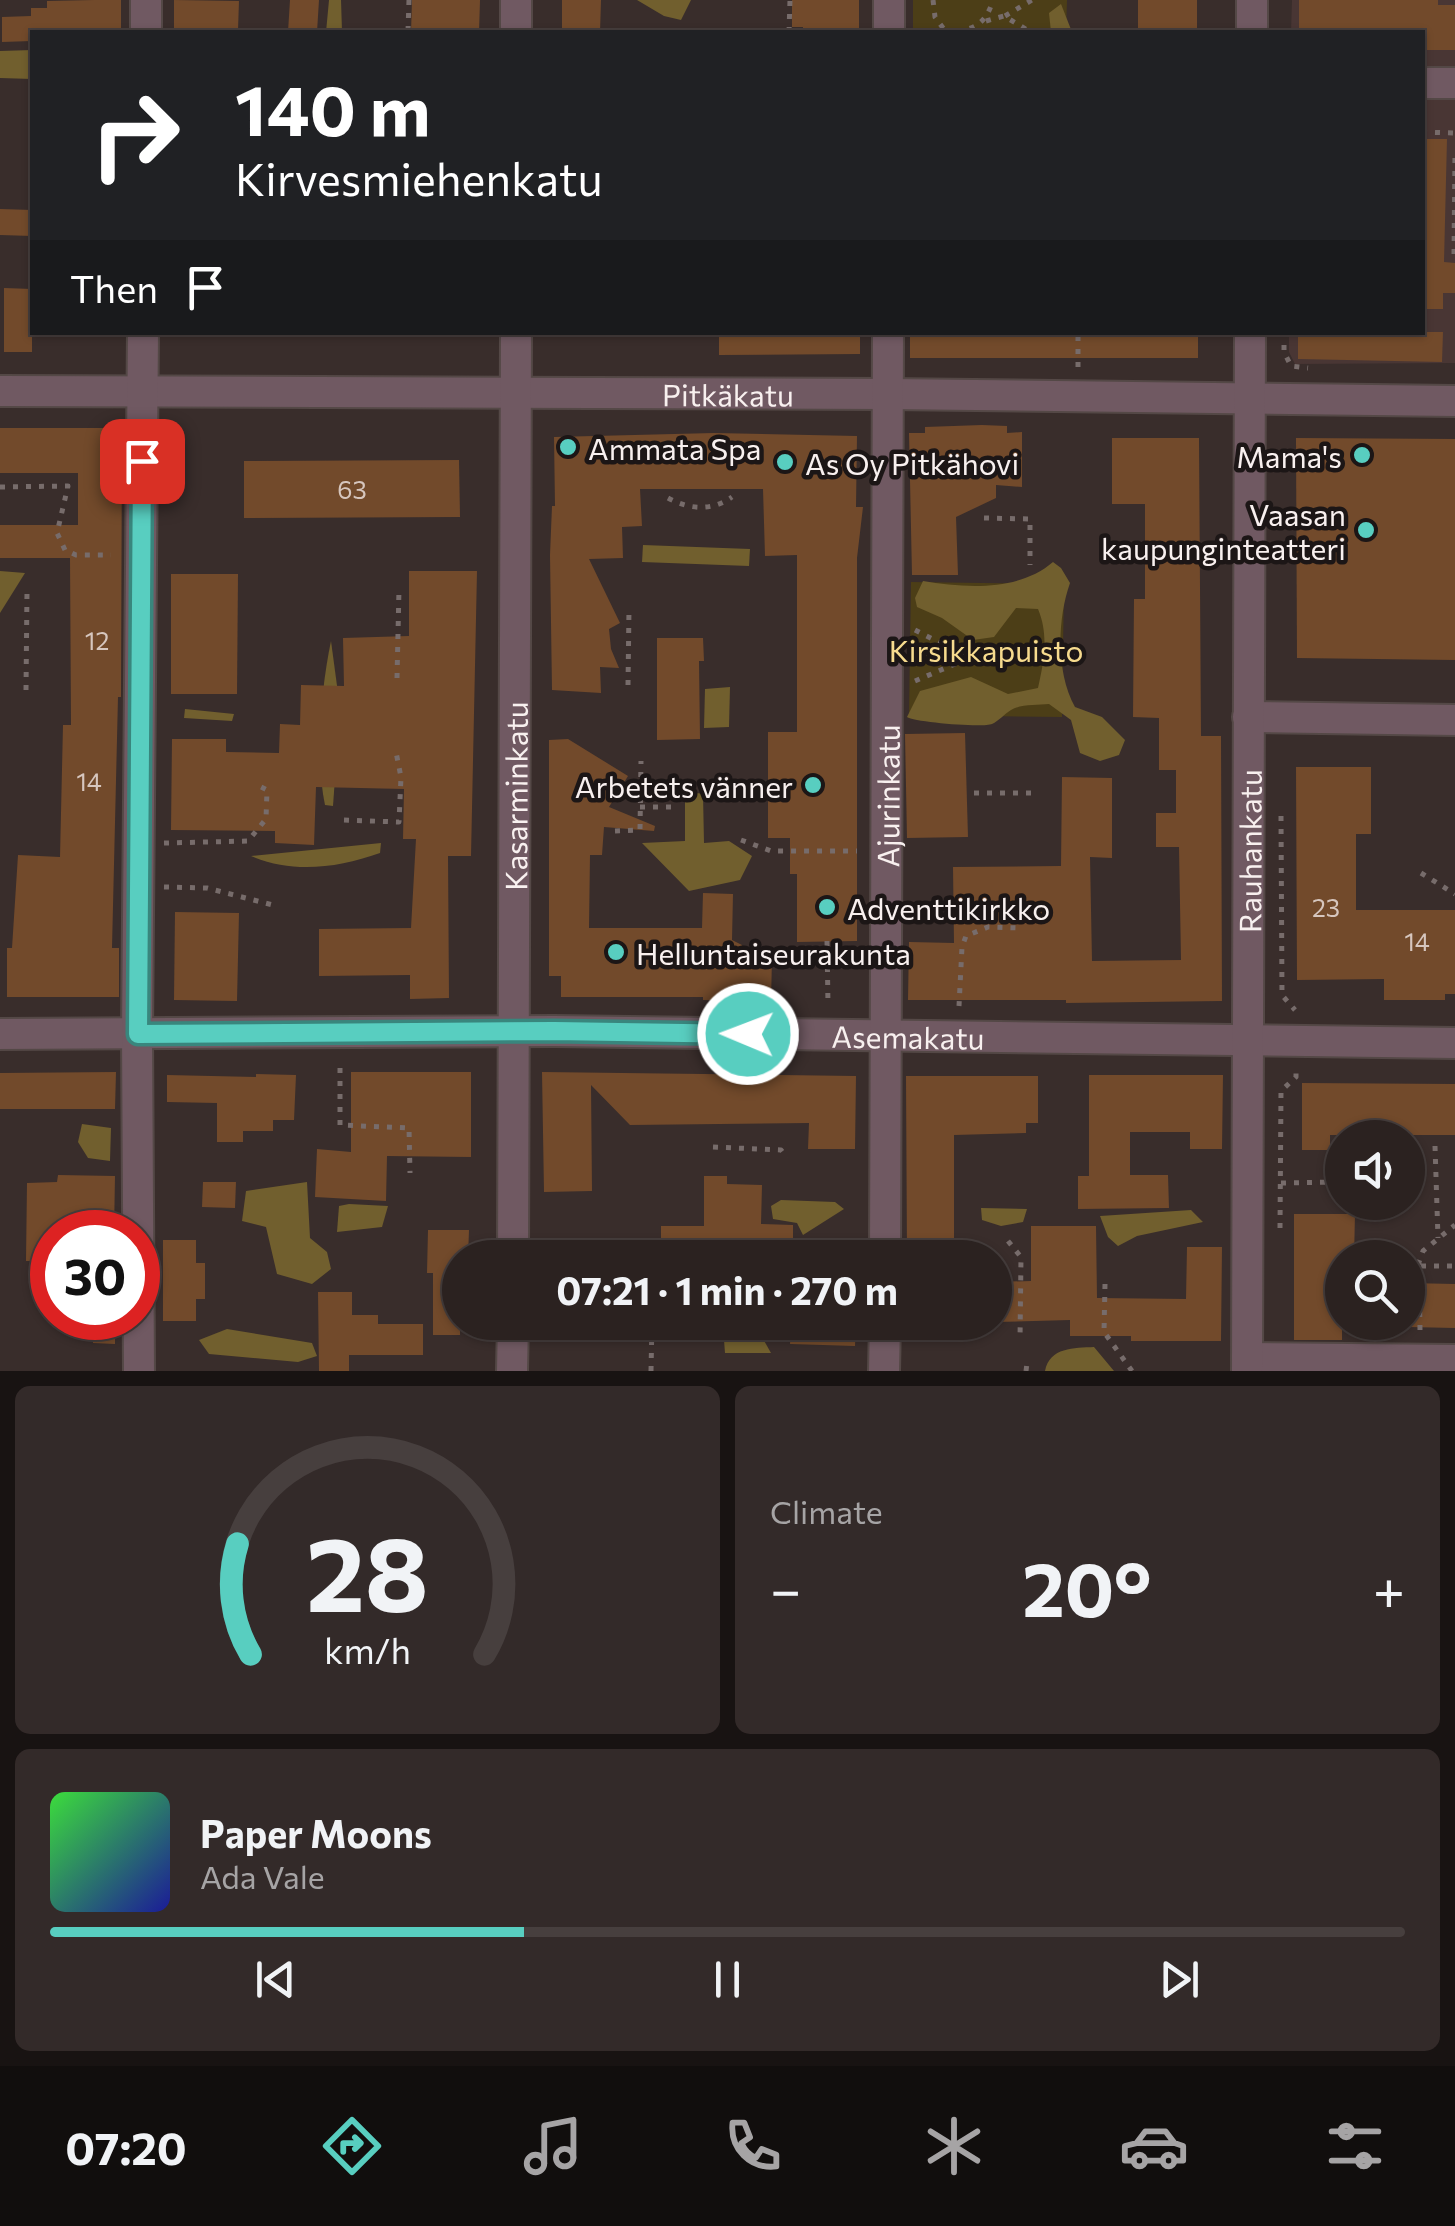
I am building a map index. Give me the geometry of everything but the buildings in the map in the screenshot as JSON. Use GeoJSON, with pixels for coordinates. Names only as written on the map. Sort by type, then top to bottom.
{"type":"FeatureCollection","features":[{"type":"Feature","properties":{"kind":"street"},"geometry":{"type":"LineString","coordinates":[[146,0],[146,30]]}},
{"type":"Feature","properties":{"kind":"street"},"geometry":{"type":"LineString","coordinates":[[516,0],[516,30]]}},
{"type":"Feature","properties":{"kind":"street"},"geometry":{"type":"LineString","coordinates":[[889,0],[889,30]]}},
{"type":"Feature","properties":{"kind":"street"},"geometry":{"type":"LineString","coordinates":[[1252,0],[1252,30]]}},
{"type":"Feature","properties":{"kind":"street"},"geometry":{"type":"LineString","coordinates":[[1425,83],[1455,83]]}},
{"type":"Feature","properties":{"kind":"street"},"geometry":{"type":"LineString","coordinates":[[139,1371],[143,335]]}},
{"type":"Feature","properties":{"kind":"street","name":"Kasarminkatu"},"geometry":{"type":"LineString","coordinates":[[513,1240],[516,335]]}},
{"type":"Feature","properties":{"kind":"street","name":"Ajurinkatu"},"geometry":{"type":"LineString","coordinates":[[885,1240],[888,335]]}},
{"type":"Feature","properties":{"kind":"street","name":"Rauhankatu"},"geometry":{"type":"LineString","coordinates":[[1247,1364],[1250,335]]}},
{"type":"Feature","properties":{"kind":"street","name":"Pitkäkatu"},"geometry":{"type":"LineString","coordinates":[[0,392],[888,394],[1455,401]]}},
{"type":"Feature","properties":{"kind":"street"},"geometry":{"type":"LineString","coordinates":[[1248,717],[1455,720]]}},
{"type":"Feature","properties":{"kind":"street","name":"Asemakatu"},"geometry":{"type":"LineString","coordinates":[[0,1034],[516,1032],[1455,1044]]}},
{"type":"Feature","properties":{"kind":"street"},"geometry":{"type":"LineString","coordinates":[[512,1340],[512,1371]]}},
{"type":"Feature","properties":{"kind":"street"},"geometry":{"type":"LineString","coordinates":[[884,1340],[884,1371]]}},
{"type":"Feature","properties":{"kind":"street"},"geometry":{"type":"LineString","coordinates":[[1247,1364],[1455,1360]]}},
{"type":"Feature","properties":{"kind":"path"},"geometry":{"type":"LineString","coordinates":[[408,30],[409,0]]}},
{"type":"Feature","properties":{"kind":"path"},"geometry":{"type":"LineString","coordinates":[[790,0],[790,30]]}},
{"type":"Feature","properties":{"kind":"path"},"geometry":{"type":"LineString","coordinates":[[933,0],[935,17],[944,30]]}},
{"type":"Feature","properties":{"kind":"path"},"geometry":{"type":"LineString","coordinates":[[986,21],[993,0]]}},
{"type":"Feature","properties":{"kind":"path"},"geometry":{"type":"LineString","coordinates":[[960,30],[1004,16],[1032,0]]}},
{"type":"Feature","properties":{"kind":"path"},"geometry":{"type":"LineString","coordinates":[[1004,16],[1027,30]]}},
{"type":"Feature","properties":{"kind":"path"},"geometry":{"type":"LineString","coordinates":[[1425,132],[1455,133]]}},
{"type":"Feature","properties":{"kind":"path"},"geometry":{"type":"LineString","coordinates":[[1454,254],[1455,154]]}},
{"type":"Feature","properties":{"kind":"path"},"geometry":{"type":"LineString","coordinates":[[1078,335],[1078,366]]}},
{"type":"Feature","properties":{"kind":"path"},"geometry":{"type":"LineString","coordinates":[[1284,335],[1284,352],[1291,366],[1308,367],[1307,400]]}},
{"type":"Feature","properties":{"kind":"path"},"geometry":{"type":"LineString","coordinates":[[0,487],[68,486],[57,532],[65,550],[76,555],[127,556]]}},
{"type":"Feature","properties":{"kind":"path"},"geometry":{"type":"LineString","coordinates":[[668,498],[684,507],[718,506],[732,497]]}},
{"type":"Feature","properties":{"kind":"path"},"geometry":{"type":"LineString","coordinates":[[984,518],[1030,519],[1030,565]]}},
{"type":"Feature","properties":{"kind":"path"},"geometry":{"type":"LineString","coordinates":[[397,678],[399,589]]}},
{"type":"Feature","properties":{"kind":"path"},"geometry":{"type":"LineString","coordinates":[[26,690],[27,591]]}},
{"type":"Feature","properties":{"kind":"path"},"geometry":{"type":"LineString","coordinates":[[628,685],[629,609]]}},
{"type":"Feature","properties":{"kind":"path"},"geometry":{"type":"LineString","coordinates":[[903,624],[971,657],[998,664],[1026,657]]}},
{"type":"Feature","properties":{"kind":"path"},"geometry":{"type":"LineString","coordinates":[[903,686],[971,657]]}},
{"type":"Feature","properties":{"kind":"path"},"geometry":{"type":"LineString","coordinates":[[344,820],[400,822],[401,776],[396,752]]}},
{"type":"Feature","properties":{"kind":"path"},"geometry":{"type":"LineString","coordinates":[[615,831],[640,830],[640,761]]}},
{"type":"Feature","properties":{"kind":"path"},"geometry":{"type":"LineString","coordinates":[[161,843],[248,842],[266,819],[267,790],[256,785]]}},
{"type":"Feature","properties":{"kind":"path"},"geometry":{"type":"LineString","coordinates":[[974,793],[1035,793]]}},
{"type":"Feature","properties":{"kind":"path"},"geometry":{"type":"LineString","coordinates":[[640,808],[679,807]]}},
{"type":"Feature","properties":{"kind":"path"},"geometry":{"type":"LineString","coordinates":[[1280,1241],[1280,1092],[1296,1077],[1296,1012],[1282,995],[1281,816]]}},
{"type":"Feature","properties":{"kind":"path"},"geometry":{"type":"LineString","coordinates":[[741,840],[771,851],[865,850]]}},
{"type":"Feature","properties":{"kind":"path"},"geometry":{"type":"LineString","coordinates":[[1421,872],[1455,894]]}},
{"type":"Feature","properties":{"kind":"path"},"geometry":{"type":"LineString","coordinates":[[161,887],[207,888],[274,905]]}},
{"type":"Feature","properties":{"kind":"path"},"geometry":{"type":"LineString","coordinates":[[959,1006],[966,936],[988,927],[1020,928]]}},
{"type":"Feature","properties":{"kind":"path"},"geometry":{"type":"LineString","coordinates":[[827,941],[828,1005]]}},
{"type":"Feature","properties":{"kind":"path"},"geometry":{"type":"LineString","coordinates":[[785,958],[865,958]]}},
{"type":"Feature","properties":{"kind":"path"},"geometry":{"type":"LineString","coordinates":[[340,1068],[340,1125],[409,1128],[410,1173]]}},
{"type":"Feature","properties":{"kind":"path"},"geometry":{"type":"LineString","coordinates":[[1434,1146],[1438,1239]]}},
{"type":"Feature","properties":{"kind":"path"},"geometry":{"type":"LineString","coordinates":[[713,1147],[781,1150],[787,1158]]}},
{"type":"Feature","properties":{"kind":"path"},"geometry":{"type":"LineString","coordinates":[[1280,1182],[1325,1182]]}},
{"type":"Feature","properties":{"kind":"path"},"geometry":{"type":"LineString","coordinates":[[1425,1248],[1455,1225]]}},
{"type":"Feature","properties":{"kind":"path"},"geometry":{"type":"LineString","coordinates":[[1012,1246],[1021,1257],[1020,1340]]}},
{"type":"Feature","properties":{"kind":"path"},"geometry":{"type":"LineString","coordinates":[[1425,1266],[1455,1266]]}},
{"type":"Feature","properties":{"kind":"path"},"geometry":{"type":"LineString","coordinates":[[1105,1284],[1104,1332],[1132,1371]]}},
{"type":"Feature","properties":{"kind":"path"},"geometry":{"type":"LineString","coordinates":[[651,1371],[652,1340]]}},
{"type":"Feature","properties":{"kind":"path"},"geometry":{"type":"LineString","coordinates":[[1420,1340],[1420,1360]]}},
{"type":"Feature","properties":{"kind":"shaded area"},"geometry":{"type":"Polygon","coordinates":[[[329,0],[341,0],[342,30],[326,30],[329,0]]]}},
{"type":"Feature","properties":{"kind":"shaded area"},"geometry":{"type":"Polygon","coordinates":[[[637,0],[691,0],[681,20],[664,16],[637,0]]]}},
{"type":"Feature","properties":{"kind":"shaded area"},"geometry":{"type":"Polygon","coordinates":[[[1292,0],[1455,0],[1455,363],[1295,364],[1289,352],[1289,335],[1425,335],[1425,30],[1291,30],[1292,0]]]}},
{"type":"Feature","properties":{"kind":"shaded area"},"geometry":{"type":"Polygon","coordinates":[[[1061,4],[1071,30],[1051,30],[1049,13],[1061,4]]]}},
{"type":"Feature","properties":{"kind":"shaded area"},"geometry":{"type":"Polygon","coordinates":[[[30,50],[30,79],[0,78],[0,51],[30,50]]]}},
{"type":"Feature","properties":{"kind":"shaded area"},"geometry":{"type":"Polygon","coordinates":[[[643,545],[750,549],[749,566],[642,562],[643,545]]]}},
{"type":"Feature","properties":{"kind":"shaded area"},"geometry":{"type":"Polygon","coordinates":[[[1053,562],[1070,583],[1060,646],[1069,693],[1075,707],[1102,717],[1125,740],[1119,755],[1100,761],[1080,753],[1071,720],[1049,704],[1015,708],[986,725],[907,717],[920,691],[971,677],[1008,694],[1038,688],[1044,658],[1038,609],[1016,608],[994,637],[973,640],[942,618],[917,607],[915,598],[923,581],[973,586],[1008,583],[1039,572],[1053,562]]]}},
{"type":"Feature","properties":{"kind":"shaded area"},"geometry":{"type":"Polygon","coordinates":[[[0,571],[25,573],[0,613],[0,571]]]}},
{"type":"Feature","properties":{"kind":"shaded area"},"geometry":{"type":"Polygon","coordinates":[[[331,641],[340,708],[333,806],[325,805],[320,745],[331,641]]]}},
{"type":"Feature","properties":{"kind":"shaded area"},"geometry":{"type":"Polygon","coordinates":[[[730,687],[729,727],[704,728],[705,689],[730,687]]]}},
{"type":"Feature","properties":{"kind":"shaded area"},"geometry":{"type":"Polygon","coordinates":[[[185,709],[234,714],[232,721],[184,718],[185,709]]]}},
{"type":"Feature","properties":{"kind":"shaded area"},"geometry":{"type":"Polygon","coordinates":[[[685,791],[703,794],[704,843],[729,841],[752,856],[740,880],[689,891],[642,843],[685,841],[685,791]]]}},
{"type":"Feature","properties":{"kind":"shaded area"},"geometry":{"type":"Polygon","coordinates":[[[381,843],[380,853],[315,867],[283,865],[251,856],[381,843]]]}},
{"type":"Feature","properties":{"kind":"shaded area"},"geometry":{"type":"Polygon","coordinates":[[[82,1124],[111,1128],[110,1161],[88,1158],[78,1142],[82,1124]]]}},
{"type":"Feature","properties":{"kind":"shaded area"},"geometry":{"type":"Polygon","coordinates":[[[307,1182],[310,1238],[327,1252],[331,1269],[312,1284],[277,1274],[266,1227],[242,1221],[246,1191],[307,1182]]]}},
{"type":"Feature","properties":{"kind":"shaded area"},"geometry":{"type":"Polygon","coordinates":[[[781,1200],[835,1202],[844,1209],[803,1235],[797,1223],[773,1219],[771,1206],[781,1200]]]}},
{"type":"Feature","properties":{"kind":"shaded area"},"geometry":{"type":"Polygon","coordinates":[[[339,1206],[388,1206],[382,1227],[337,1232],[339,1206]]]}},
{"type":"Feature","properties":{"kind":"shaded area"},"geometry":{"type":"Polygon","coordinates":[[[981,1208],[1027,1209],[1023,1222],[1001,1226],[982,1220],[981,1208]]]}},
{"type":"Feature","properties":{"kind":"shaded area"},"geometry":{"type":"Polygon","coordinates":[[[1191,1210],[1203,1222],[1137,1236],[1118,1246],[1108,1237],[1100,1216],[1191,1210]]]}},
{"type":"Feature","properties":{"kind":"shaded area"},"geometry":{"type":"Polygon","coordinates":[[[227,1329],[312,1343],[317,1356],[298,1362],[209,1354],[199,1340],[227,1329]]]}},
{"type":"Feature","properties":{"kind":"shaded area"},"geometry":{"type":"Polygon","coordinates":[[[724,1340],[764,1340],[771,1353],[725,1353],[724,1340]]]}},
{"type":"Feature","properties":{"kind":"shaded area"},"geometry":{"type":"Polygon","coordinates":[[[1094,1347],[1114,1371],[1045,1371],[1057,1353],[1094,1347]]]}},
{"type":"Feature","properties":{"kind":"green space"},"geometry":{"type":"Polygon","coordinates":[[[913,0],[1067,0],[1066,30],[913,30],[913,0]]]}},
{"type":"Feature","properties":{"kind":"green space","name":"Kirsikkapuisto"},"geometry":{"type":"Polygon","coordinates":[[[911,582],[1064,584],[1062,717],[909,715],[911,582]]]}},
{"type":"Feature","properties":{"kind":"place","name":"Ammata Spa"},"geometry":{"type":"Point","coordinates":[568,447]}},
{"type":"Feature","properties":{"kind":"place","name":"Mama's"},"geometry":{"type":"Point","coordinates":[1362,455]}},
{"type":"Feature","properties":{"kind":"place","name":"As Oy Pitkähovi"},"geometry":{"type":"Point","coordinates":[785,462]}},
{"type":"Feature","properties":{"kind":"place","name":"Vaasan kaupunginteatteri"},"geometry":{"type":"Point","coordinates":[1366,530]}},
{"type":"Feature","properties":{"kind":"place","name":"Arbetets vänner"},"geometry":{"type":"Point","coordinates":[813,785]}},
{"type":"Feature","properties":{"kind":"place","name":"Adventtikirkko"},"geometry":{"type":"Point","coordinates":[827,907]}},
{"type":"Feature","properties":{"kind":"place","name":"Helluntaiseurakunta"},"geometry":{"type":"Point","coordinates":[616,952]}},
{"type":"Feature","properties":{"kind":"route"},"geometry":{"type":"LineString","coordinates":[[142,461],[138,1034],[554,1031],[748,1034]]}}]}
